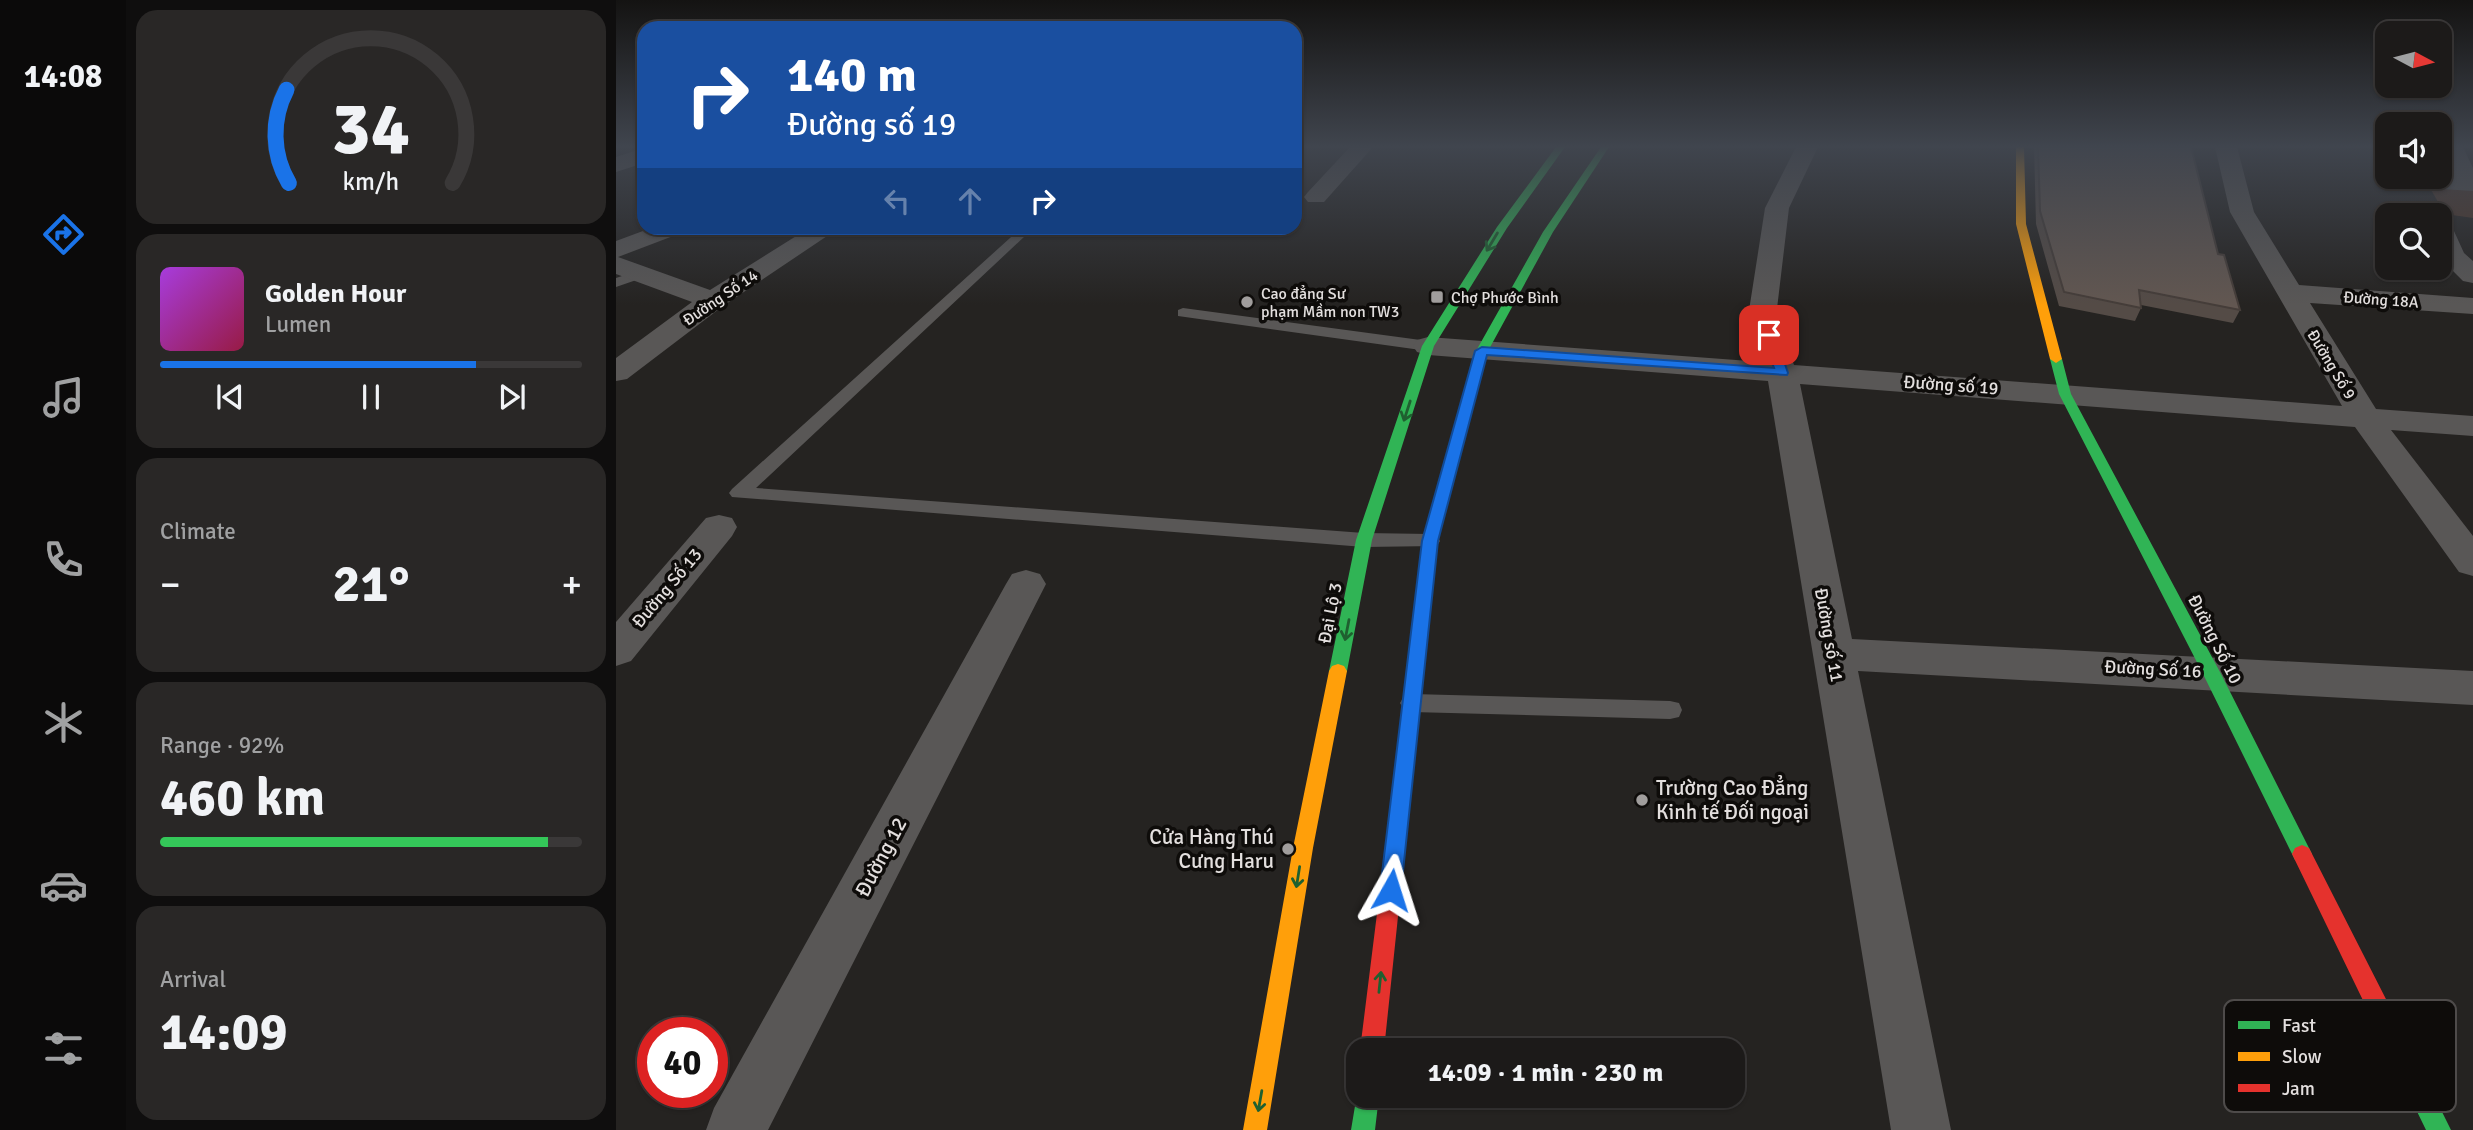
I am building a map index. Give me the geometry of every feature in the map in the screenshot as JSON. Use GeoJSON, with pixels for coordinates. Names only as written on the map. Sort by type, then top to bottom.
{"type":"FeatureCollection","features":[{"type":"Feature","properties":{"kind":"street","name":"Đại Lộ 3"},"geometry":{"type":"LineString","coordinates":[[1255,1130],[1303,848],[1364,540],[1428,346],[1502,227],[1522,200]]}},
{"type":"Feature","properties":{"kind":"street"},"geometry":{"type":"LineString","coordinates":[[1373,1038],[1430,541],[1482,351],[1548,232],[1570,200]]}},
{"type":"Feature","properties":{"kind":"street","name":"Đường số 11"},"geometry":{"type":"LineString","coordinates":[[1781,200],[1777,208],[1762,317],[1782,373],[1921,1130]]}},
{"type":"Feature","properties":{"kind":"street","name":"Đường Số 10"},"geometry":{"type":"LineString","coordinates":[[2021,200],[2021,224],[2065,394],[2211,672],[2374,1000]]}},
{"type":"Feature","properties":{"kind":"street","name":"Đường Số 9"},"geometry":{"type":"LineString","coordinates":[[2239,200],[2242,212],[2365,418],[2473,563]]}},
{"type":"Feature","properties":{"kind":"street"},"geometry":{"type":"LineString","coordinates":[[616,250],[654,235]]}},
{"type":"Feature","properties":{"kind":"street","name":"Đường Số 14"},"geometry":{"type":"LineString","coordinates":[[616,372],[713,300],[816,235]]}},
{"type":"Feature","properties":{"kind":"street"},"geometry":{"type":"LineString","coordinates":[[2452,257],[2473,275]]}},
{"type":"Feature","properties":{"kind":"street"},"geometry":{"type":"LineString","coordinates":[[624,274],[713,300]]}},
{"type":"Feature","properties":{"kind":"street","name":"Đường 18A"},"geometry":{"type":"LineString","coordinates":[[2290,293],[2473,306]]}},
{"type":"Feature","properties":{"kind":"street","name":"Đường số 19"},"geometry":{"type":"LineString","coordinates":[[1428,346],[2473,426]]}},
{"type":"Feature","properties":{"kind":"street","name":"Đường Số 13"},"geometry":{"type":"LineString","coordinates":[[616,650],[719,527]]}},
{"type":"Feature","properties":{"kind":"street","name":"Đường 12"},"geometry":{"type":"LineString","coordinates":[[736,1130],[1026,584]]}},
{"type":"Feature","properties":{"kind":"street","name":"Đường Số 16"},"geometry":{"type":"LineString","coordinates":[[1832,654],[2211,672],[2473,688]]}},
{"type":"Feature","properties":{"kind":"street"},"geometry":{"type":"LineString","coordinates":[[1363,1130],[1366,1108]]}},
{"type":"Feature","properties":{"kind":"street","name":"Đường Số 10"},"geometry":{"type":"LineString","coordinates":[[2430,1112],[2439,1130]]}},
{"type":"Feature","properties":{"kind":"lane"},"geometry":{"type":"LineString","coordinates":[[1018,235],[739,493],[1364,540],[1430,541]]}},
{"type":"Feature","properties":{"kind":"lane"},"geometry":{"type":"LineString","coordinates":[[1183,313],[1428,346]]}},
{"type":"Feature","properties":{"kind":"lane"},"geometry":{"type":"LineString","coordinates":[[1412,703],[1670,710]]}},
{"type":"Feature","properties":{"kind":"shaded area"},"geometry":{"type":"Polygon","coordinates":[[[2437,200],[2473,200],[2473,218],[2452,215],[2452,203],[2439,203],[2437,200]]]}},
{"type":"Feature","properties":{"kind":"building"},"geometry":{"type":"Polygon","coordinates":[[[2040,200],[2204,200],[2218,254],[2224,255],[2240,310],[2139,290],[2141,308],[2064,292],[2040,211],[2040,200]]]}},
{"type":"Feature","properties":{"kind":"traffic: fast"},"geometry":{"type":"LineString","coordinates":[[1338,671],[1364,540],[1428,346],[1502,227],[1522,200]]}},
{"type":"Feature","properties":{"kind":"traffic: fast"},"geometry":{"type":"LineString","coordinates":[[1407,745],[1430,541],[1482,351],[1548,232],[1570,200]]}},
{"type":"Feature","properties":{"kind":"traffic: fast"},"geometry":{"type":"LineString","coordinates":[[2056,359],[2065,394],[2211,672],[2302,854]]}},
{"type":"Feature","properties":{"kind":"traffic: fast"},"geometry":{"type":"LineString","coordinates":[[1363,1130],[1366,1108]]}},
{"type":"Feature","properties":{"kind":"traffic: fast"},"geometry":{"type":"LineString","coordinates":[[2430,1112],[2439,1130]]}},
{"type":"Feature","properties":{"kind":"traffic: slow"},"geometry":{"type":"LineString","coordinates":[[2021,200],[2021,224],[2056,359]]}},
{"type":"Feature","properties":{"kind":"traffic: slow"},"geometry":{"type":"LineString","coordinates":[[1255,1130],[1303,848],[1338,671]]}},
{"type":"Feature","properties":{"kind":"traffic: jam"},"geometry":{"type":"LineString","coordinates":[[1373,1038],[1407,745]]}},
{"type":"Feature","properties":{"kind":"traffic: jam"},"geometry":{"type":"LineString","coordinates":[[2302,854],[2375,1000]]}},
{"type":"Feature","properties":{"kind":"place","name":"Chợ Phước Bình"},"geometry":{"type":"Point","coordinates":[1437,297]}},
{"type":"Feature","properties":{"kind":"place","name":"Cao đẳng Sư phạm Mầm non TW3"},"geometry":{"type":"Point","coordinates":[1247,302]}},
{"type":"Feature","properties":{"kind":"place","name":"Trường Cao Đẳng Kinh tế Đối ngoại"},"geometry":{"type":"Point","coordinates":[1642,800]}},
{"type":"Feature","properties":{"kind":"place","name":"Cửa Hàng Thú Cưng Haru"},"geometry":{"type":"Point","coordinates":[1288,849]}},
{"type":"Feature","properties":{"kind":"route"},"geometry":{"type":"LineString","coordinates":[[1391,890],[1430,541],[1482,351],[1782,373],[1769,335]]}}]}
